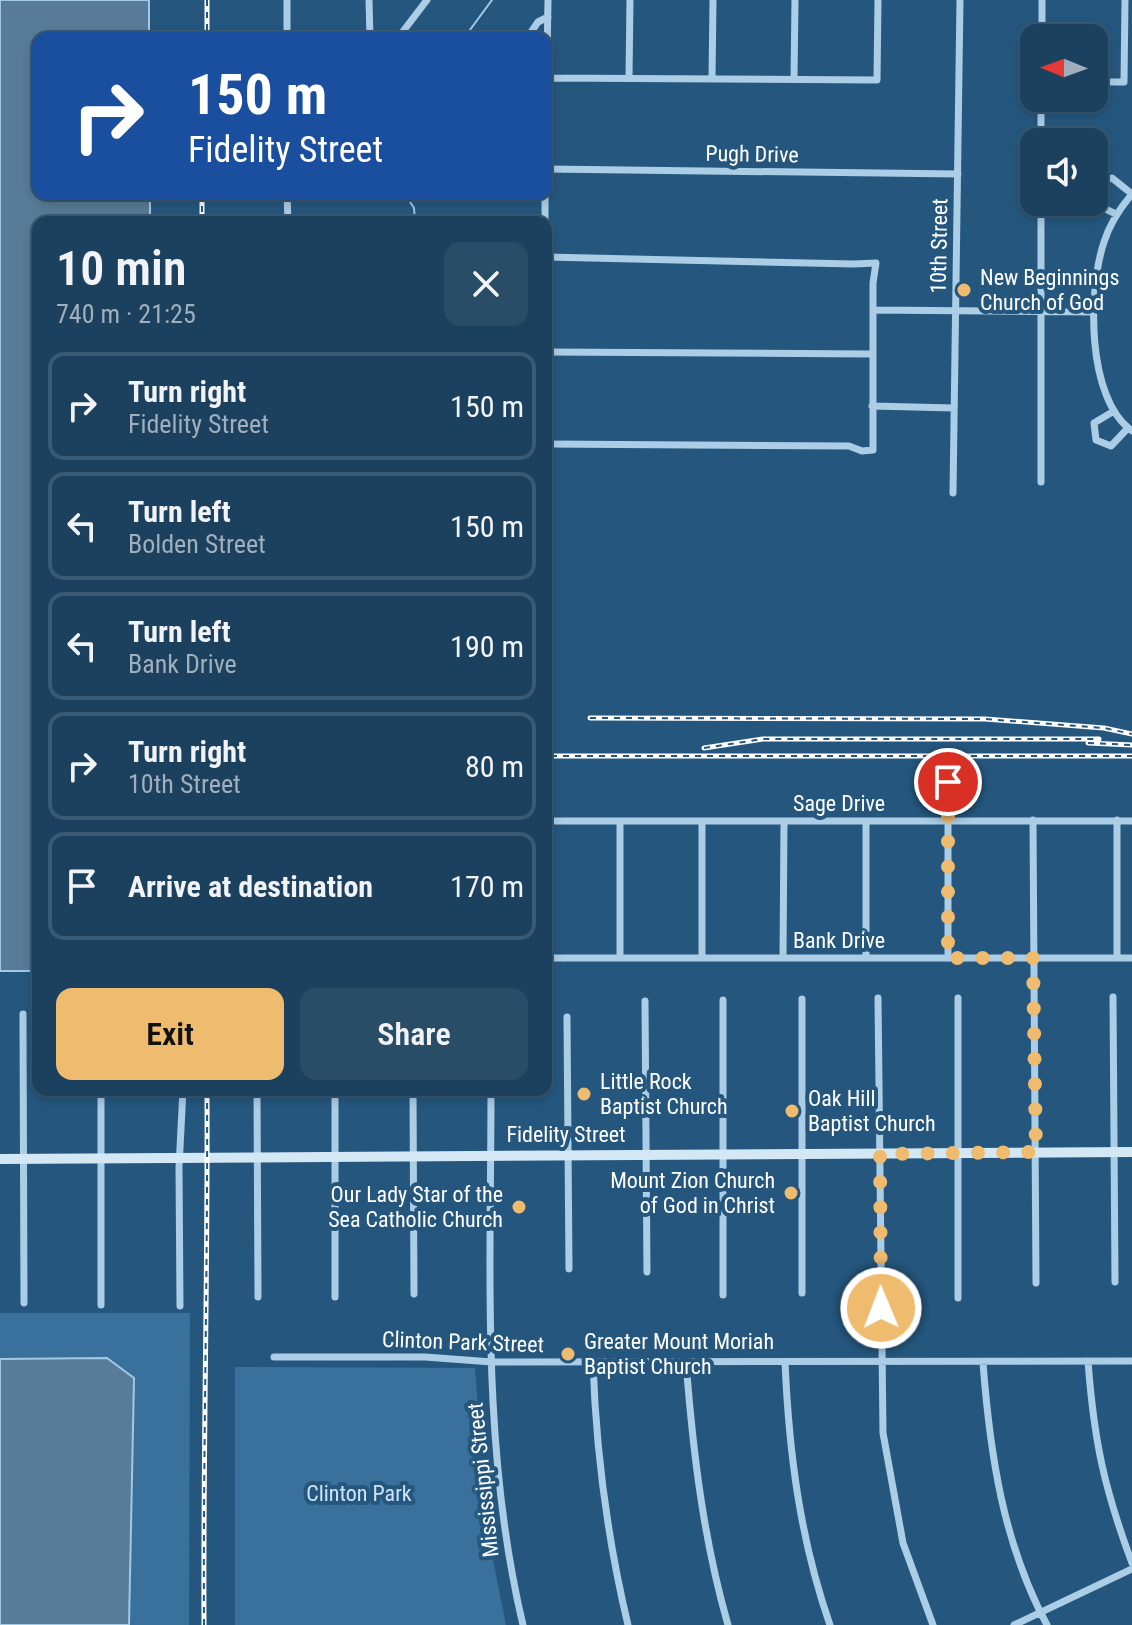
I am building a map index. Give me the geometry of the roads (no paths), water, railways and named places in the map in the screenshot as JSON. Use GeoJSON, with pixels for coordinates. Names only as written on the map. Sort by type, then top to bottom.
{"type":"FeatureCollection","features":[{"type":"Feature","properties":{"kind":"main road","name":"Fidelity Street"},"geometry":{"type":"LineString","coordinates":[[0,1159],[257,1155],[1132,1152]]}},
{"type":"Feature","properties":{"kind":"street"},"geometry":{"type":"LineString","coordinates":[[287,0],[287,32]]}},
{"type":"Feature","properties":{"kind":"street"},"geometry":{"type":"LineString","coordinates":[[369,0],[370,32]]}},
{"type":"Feature","properties":{"kind":"street"},"geometry":{"type":"LineString","coordinates":[[403,32],[427,0]]}},
{"type":"Feature","properties":{"kind":"street"},"geometry":{"type":"LineString","coordinates":[[548,0],[548,32]]}},
{"type":"Feature","properties":{"kind":"street"},"geometry":{"type":"LineString","coordinates":[[629,78],[630,0]]}},
{"type":"Feature","properties":{"kind":"street"},"geometry":{"type":"LineString","coordinates":[[712,79],[713,0]]}},
{"type":"Feature","properties":{"kind":"street"},"geometry":{"type":"LineString","coordinates":[[794,79],[795,0]]}},
{"type":"Feature","properties":{"kind":"street"},"geometry":{"type":"LineString","coordinates":[[552,78],[877,80],[878,0]]}},
{"type":"Feature","properties":{"kind":"street","name":"10th Street"},"geometry":{"type":"LineString","coordinates":[[953,493],[960,0]]}},
{"type":"Feature","properties":{"kind":"street"},"geometry":{"type":"LineString","coordinates":[[1042,0],[1042,24]]}},
{"type":"Feature","properties":{"kind":"street"},"geometry":{"type":"LineString","coordinates":[[1108,82],[1124,82],[1125,0]]}},
{"type":"Feature","properties":{"kind":"street"},"geometry":{"type":"LineString","coordinates":[[531,32],[538,22],[548,17]]}},
{"type":"Feature","properties":{"kind":"street","name":"Pugh Drive"},"geometry":{"type":"LineString","coordinates":[[552,169],[958,174]]}},
{"type":"Feature","properties":{"kind":"street"},"geometry":{"type":"LineString","coordinates":[[1108,179],[1112,178],[1132,194],[1116,214],[1099,258],[1094,312],[1098,365],[1114,411],[1130,430],[1111,446],[1096,440],[1094,423],[1114,411]]}},
{"type":"Feature","properties":{"kind":"street"},"geometry":{"type":"LineString","coordinates":[[1108,210],[1116,214]]}},
{"type":"Feature","properties":{"kind":"street"},"geometry":{"type":"LineString","coordinates":[[1041,216],[1041,482]]}},
{"type":"Feature","properties":{"kind":"street"},"geometry":{"type":"LineString","coordinates":[[552,257],[876,263],[872,354],[873,450],[552,444]]}},
{"type":"Feature","properties":{"kind":"street"},"geometry":{"type":"LineString","coordinates":[[873,310],[1094,312]]}},
{"type":"Feature","properties":{"kind":"street"},"geometry":{"type":"LineString","coordinates":[[552,352],[872,354]]}},
{"type":"Feature","properties":{"kind":"street"},"geometry":{"type":"LineString","coordinates":[[872,406],[954,408]]}},
{"type":"Feature","properties":{"kind":"street"},"geometry":{"type":"LineString","coordinates":[[948,782],[948,958]]}},
{"type":"Feature","properties":{"kind":"street"},"geometry":{"type":"LineString","coordinates":[[1033,820],[1036,1283]]}},
{"type":"Feature","properties":{"kind":"street"},"geometry":{"type":"LineString","coordinates":[[1117,820],[1117,958]]}},
{"type":"Feature","properties":{"kind":"street","name":"Sage Drive"},"geometry":{"type":"LineString","coordinates":[[552,821],[1132,821]]}},
{"type":"Feature","properties":{"kind":"street"},"geometry":{"type":"LineString","coordinates":[[620,821],[620,958]]}},
{"type":"Feature","properties":{"kind":"street"},"geometry":{"type":"LineString","coordinates":[[702,821],[702,958]]}},
{"type":"Feature","properties":{"kind":"street"},"geometry":{"type":"LineString","coordinates":[[783,958],[784,821]]}},
{"type":"Feature","properties":{"kind":"street"},"geometry":{"type":"LineString","coordinates":[[866,821],[866,958]]}},
{"type":"Feature","properties":{"kind":"street","name":"Bank Drive"},"geometry":{"type":"LineString","coordinates":[[552,958],[1132,958]]}},
{"type":"Feature","properties":{"kind":"street"},"geometry":{"type":"LineString","coordinates":[[1113,997],[1115,1282]]}},
{"type":"Feature","properties":{"kind":"street"},"geometry":{"type":"LineString","coordinates":[[878,998],[883,1433],[903,1543],[933,1625]]}},
{"type":"Feature","properties":{"kind":"street"},"geometry":{"type":"LineString","coordinates":[[958,998],[958,1298]]}},
{"type":"Feature","properties":{"kind":"street"},"geometry":{"type":"LineString","coordinates":[[802,999],[802,1293]]}},
{"type":"Feature","properties":{"kind":"street"},"geometry":{"type":"LineString","coordinates":[[723,1000],[723,1295]]}},
{"type":"Feature","properties":{"kind":"street"},"geometry":{"type":"LineString","coordinates":[[645,1001],[647,1272]]}},
{"type":"Feature","properties":{"kind":"street"},"geometry":{"type":"LineString","coordinates":[[23,1014],[24,1303]]}},
{"type":"Feature","properties":{"kind":"street"},"geometry":{"type":"LineString","coordinates":[[567,1017],[569,1269]]}},
{"type":"Feature","properties":{"kind":"street"},"geometry":{"type":"LineString","coordinates":[[101,1096],[101,1305]]}},
{"type":"Feature","properties":{"kind":"street"},"geometry":{"type":"LineString","coordinates":[[180,1306],[183,1096]]}},
{"type":"Feature","properties":{"kind":"street"},"geometry":{"type":"LineString","coordinates":[[257,1096],[258,1297]]}},
{"type":"Feature","properties":{"kind":"street"},"geometry":{"type":"LineString","coordinates":[[335,1096],[335,1297]]}},
{"type":"Feature","properties":{"kind":"street"},"geometry":{"type":"LineString","coordinates":[[413,1096],[414,1294]]}},
{"type":"Feature","properties":{"kind":"street","name":"Mississippi Street"},"geometry":{"type":"LineString","coordinates":[[491,1096],[492,1435],[498,1501],[523,1625]]}},
{"type":"Feature","properties":{"kind":"street","name":"Clinton Park Street"},"geometry":{"type":"LineString","coordinates":[[274,1357],[425,1357],[492,1362],[1132,1361]]}},
{"type":"Feature","properties":{"kind":"street"},"geometry":{"type":"LineString","coordinates":[[1088,1361],[1093,1432],[1107,1496],[1132,1563]]}},
{"type":"Feature","properties":{"kind":"street"},"geometry":{"type":"LineString","coordinates":[[593,1362],[595,1445],[605,1519],[628,1625]]}},
{"type":"Feature","properties":{"kind":"street"},"geometry":{"type":"LineString","coordinates":[[686,1362],[699,1494],[709,1552],[728,1625]]}},
{"type":"Feature","properties":{"kind":"street"},"geometry":{"type":"LineString","coordinates":[[785,1362],[789,1441],[801,1527],[830,1625]]}},
{"type":"Feature","properties":{"kind":"street"},"geometry":{"type":"LineString","coordinates":[[983,1363],[988,1434],[1004,1517],[1047,1625]]}},
{"type":"Feature","properties":{"kind":"street"},"geometry":{"type":"LineString","coordinates":[[1014,1625],[1132,1569]]}},
{"type":"Feature","properties":{"kind":"waterway"},"geometry":{"type":"LineString","coordinates":[[468,32],[492,0]]}},
{"type":"Feature","properties":{"kind":"waterway"},"geometry":{"type":"LineString","coordinates":[[409,200],[415,216]]}},
{"type":"Feature","properties":{"kind":"railway"},"geometry":{"type":"LineString","coordinates":[[207,0],[207,32]]}},
{"type":"Feature","properties":{"kind":"railway"},"geometry":{"type":"LineString","coordinates":[[202,200],[202,216]]}},
{"type":"Feature","properties":{"kind":"railway"},"geometry":{"type":"LineString","coordinates":[[590,718],[985,719],[1104,728],[1132,734]]}},
{"type":"Feature","properties":{"kind":"railway"},"geometry":{"type":"LineString","coordinates":[[704,748],[763,739],[1099,739]]}},
{"type":"Feature","properties":{"kind":"railway"},"geometry":{"type":"LineString","coordinates":[[1088,743],[1132,745]]}},
{"type":"Feature","properties":{"kind":"railway"},"geometry":{"type":"LineString","coordinates":[[552,756],[1132,756]]}},
{"type":"Feature","properties":{"kind":"railway"},"geometry":{"type":"LineString","coordinates":[[204,1625],[207,1096]]}},
{"type":"Feature","properties":{"kind":"place","name":"New Beginnings Church of God"},"geometry":{"type":"Point","coordinates":[964,290]}},
{"type":"Feature","properties":{"kind":"place","name":"Little Rock Baptist Church"},"geometry":{"type":"Point","coordinates":[584,1094]}},
{"type":"Feature","properties":{"kind":"place","name":"Oak Hill Baptist Church"},"geometry":{"type":"Point","coordinates":[792,1111]}},
{"type":"Feature","properties":{"kind":"place","name":"Mount Zion Church of God in Christ"},"geometry":{"type":"Point","coordinates":[791,1193]}},
{"type":"Feature","properties":{"kind":"place","name":"Our Lady Star of the Sea Catholic Church"},"geometry":{"type":"Point","coordinates":[519,1207]}},
{"type":"Feature","properties":{"kind":"place","name":"Greater Mount Moriah Baptist Church"},"geometry":{"type":"Point","coordinates":[568,1354]}},
{"type":"Feature","properties":{"kind":"park label","name":"Clinton Park"},"geometry":{"type":"Point","coordinates":[359,1493]}}]}
